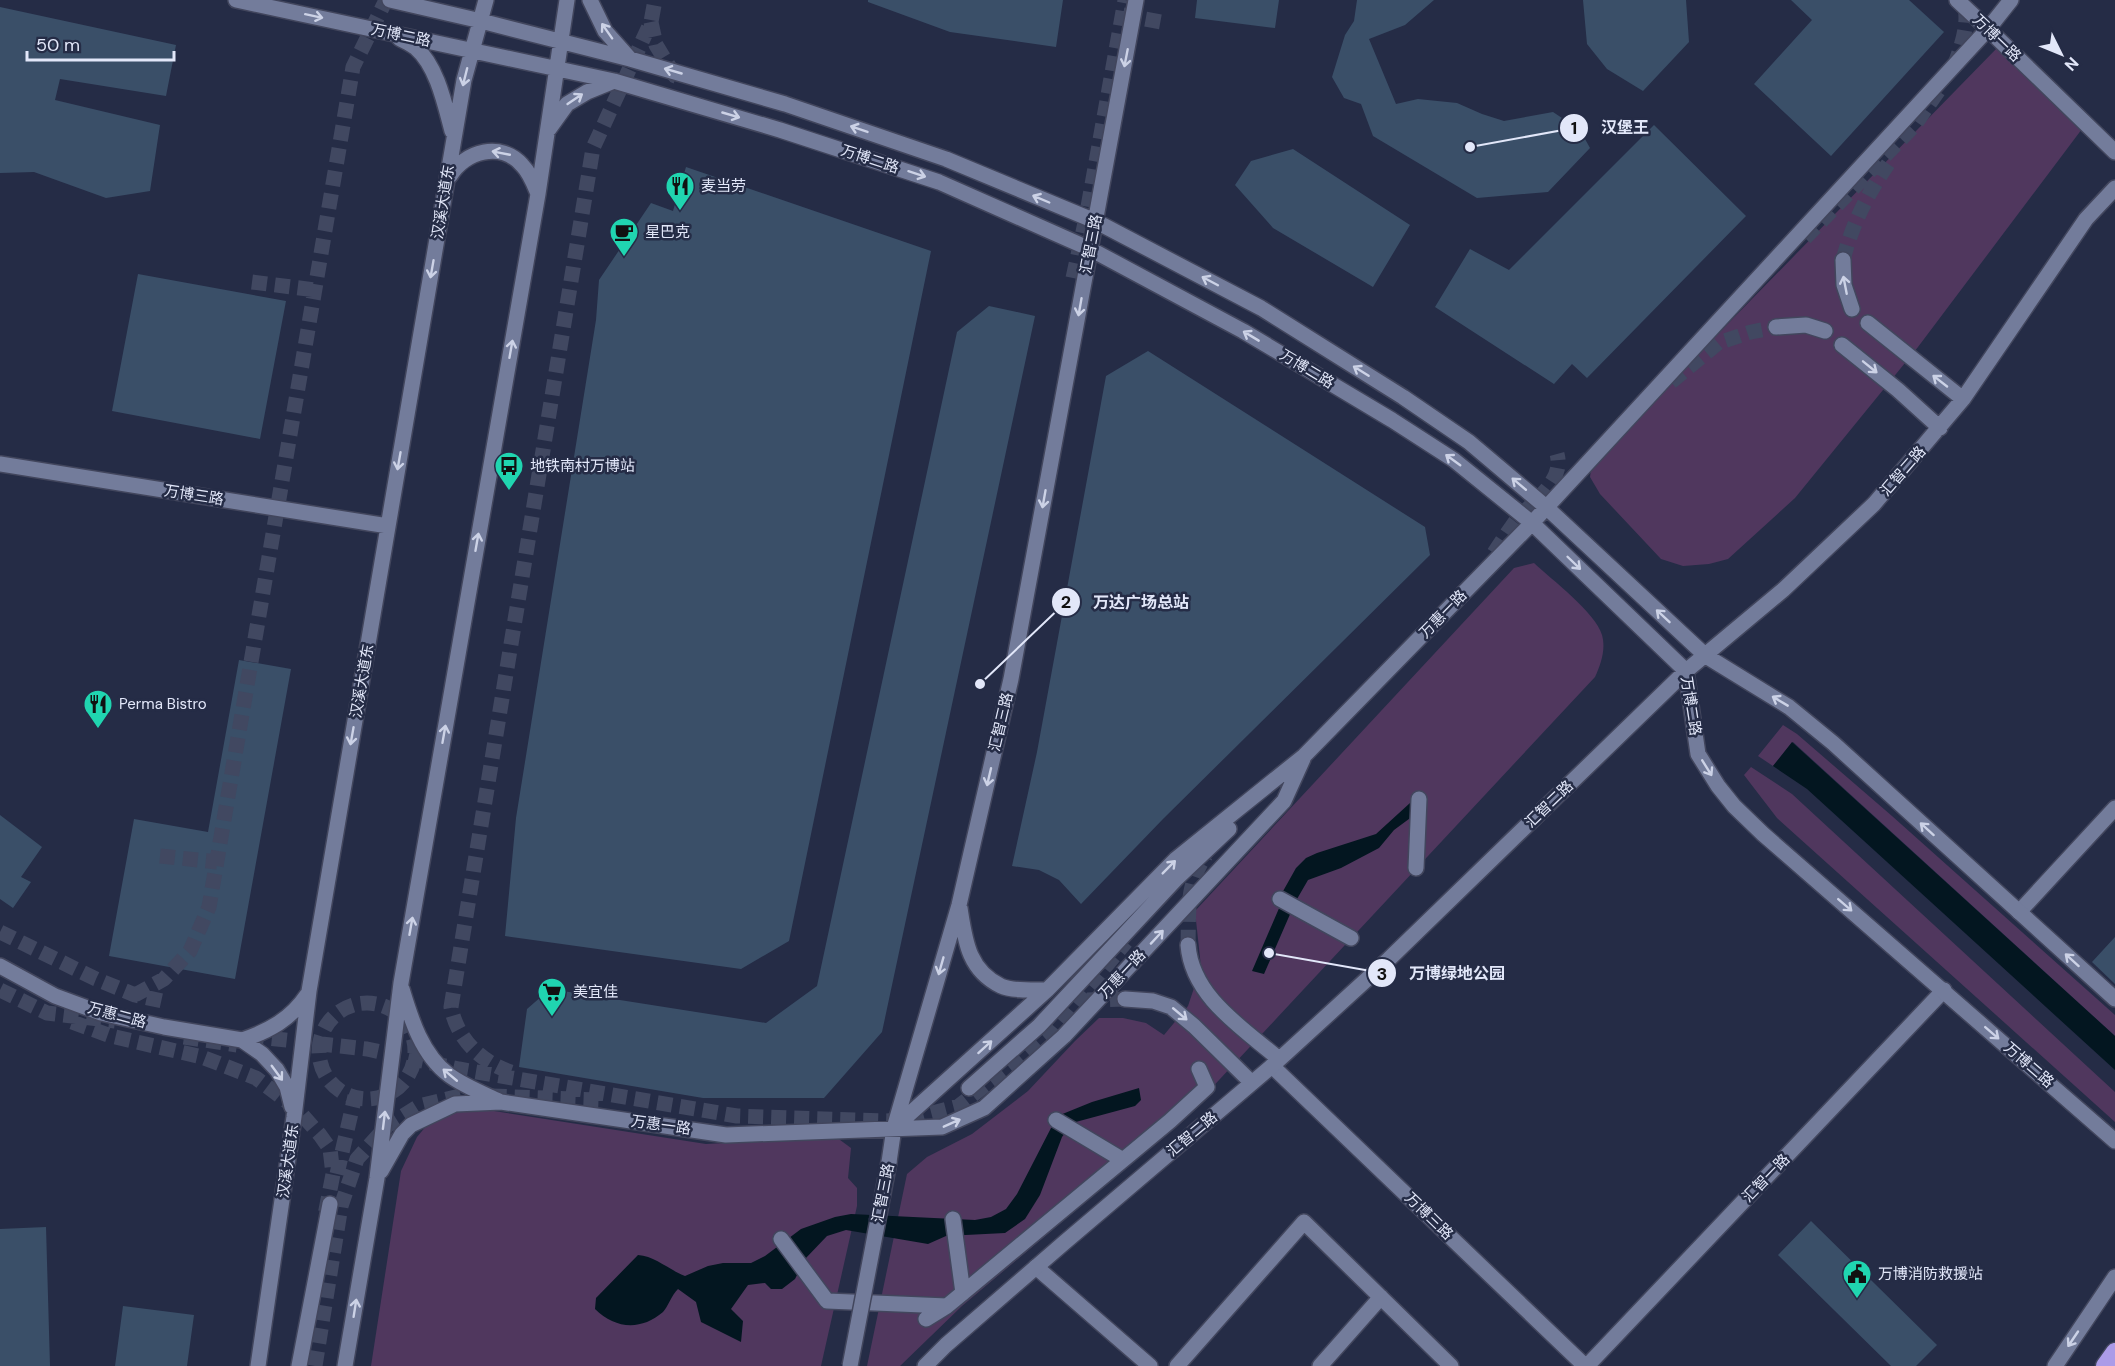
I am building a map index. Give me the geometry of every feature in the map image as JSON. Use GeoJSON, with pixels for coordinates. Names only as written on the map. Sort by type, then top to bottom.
{"type":"FeatureCollection","features":[{"type":"Feature","properties":{"kind":"highway"},"geometry":{"type":"LineString","coordinates":[[2105,1366],[2115,1352]]}},
{"type":"Feature","properties":{"kind":"street","name":"万博二路"},"geometry":{"type":"LineString","coordinates":[[236,0],[614,81],[780,130],[939,182],[1090,249],[1243,331],[1392,420],[1454,460],[1532,523],[1686,671],[1698,754],[1734,806],[1762,834],[1944,990],[2110,1137],[2115,1148]]}},
{"type":"Feature","properties":{"kind":"street","name":"万博二路"},"geometry":{"type":"LineString","coordinates":[[396,0],[630,58],[785,104],[946,159],[1095,221],[1261,308],[1383,384],[1468,442],[1546,507],[1706,656],[1797,712],[2115,999]]}},
{"type":"Feature","properties":{"kind":"street","name":"汉溪大道东"},"geometry":{"type":"LineString","coordinates":[[258,1366],[294,1117],[309,992],[464,80],[486,0]]}},
{"type":"Feature","properties":{"kind":"street"},"geometry":{"type":"LineString","coordinates":[[345,1366],[376,1179],[401,983],[538,194],[567,0]]}},
{"type":"Feature","properties":{"kind":"street"},"geometry":{"type":"LineString","coordinates":[[590,0],[605,31],[630,58]]}},
{"type":"Feature","properties":{"kind":"street","name":"汇智三路"},"geometry":{"type":"LineString","coordinates":[[850,1366],[894,1128],[959,905],[1011,679],[1136,0]]}},
{"type":"Feature","properties":{"kind":"street","name":"万博一路"},"geometry":{"type":"LineString","coordinates":[[1957,0],[2115,152]]}},
{"type":"Feature","properties":{"kind":"street","name":"万惠一路"},"geometry":{"type":"LineString","coordinates":[[894,1128],[1047,990],[1176,859],[1304,756],[1532,523],[1988,29],[2012,0]]}},
{"type":"Feature","properties":{"kind":"street"},"geometry":{"type":"LineString","coordinates":[[389,32],[416,48],[429,66],[443,96],[454,138]]}},
{"type":"Feature","properties":{"kind":"street"},"geometry":{"type":"LineString","coordinates":[[547,131],[567,104],[587,92],[614,81]]}},
{"type":"Feature","properties":{"kind":"street"},"geometry":{"type":"LineString","coordinates":[[448,179],[455,167],[464,159],[479,153],[496,151],[510,154],[522,164],[538,194]]}},
{"type":"Feature","properties":{"kind":"street","name":"汇智二路"},"geometry":{"type":"LineString","coordinates":[[925,1366],[1036,1267],[1275,1063],[1389,959],[1686,671],[1784,590],[1874,504],[1963,399],[2086,219],[2115,188]]}},
{"type":"Feature","properties":{"kind":"street"},"geometry":{"type":"LineString","coordinates":[[1843,260],[1844,285],[1852,309]]}},
{"type":"Feature","properties":{"kind":"street"},"geometry":{"type":"LineString","coordinates":[[1869,322],[1963,399]]}},
{"type":"Feature","properties":{"kind":"street"},"geometry":{"type":"LineString","coordinates":[[1776,327],[1806,325],[1825,331]]}},
{"type":"Feature","properties":{"kind":"street"},"geometry":{"type":"LineString","coordinates":[[1842,345],[1898,390],[1940,428]]}},
{"type":"Feature","properties":{"kind":"street","name":"万博三路"},"geometry":{"type":"LineString","coordinates":[[0,464],[388,526]]}},
{"type":"Feature","properties":{"kind":"street"},"geometry":{"type":"LineString","coordinates":[[969,1088],[1039,1026],[1178,878],[1304,756]]}},
{"type":"Feature","properties":{"kind":"street","name":"万惠一路"},"geometry":{"type":"LineString","coordinates":[[501,1102],[726,1135],[942,1127],[984,1108],[1064,1036],[1284,801],[1304,756]]}},
{"type":"Feature","properties":{"kind":"street"},"geometry":{"type":"LineString","coordinates":[[1416,868],[1419,799]]}},
{"type":"Feature","properties":{"kind":"street"},"geometry":{"type":"LineString","coordinates":[[2019,912],[2115,808]]}},
{"type":"Feature","properties":{"kind":"street"},"geometry":{"type":"LineString","coordinates":[[1280,899],[1351,938]]}},
{"type":"Feature","properties":{"kind":"street"},"geometry":{"type":"LineString","coordinates":[[959,905],[968,952],[980,971],[1002,987],[1047,990]]}},
{"type":"Feature","properties":{"kind":"street","name":"万博三路"},"geometry":{"type":"LineString","coordinates":[[1188,945],[1197,980],[1213,1002],[1586,1366]]}},
{"type":"Feature","properties":{"kind":"street","name":"万惠二路"},"geometry":{"type":"LineString","coordinates":[[0,966],[55,996],[101,1013],[164,1027],[242,1040]]}},
{"type":"Feature","properties":{"kind":"street"},"geometry":{"type":"LineString","coordinates":[[401,983],[411,1019],[422,1041],[446,1073],[458,1082],[501,1102]]}},
{"type":"Feature","properties":{"kind":"street","name":"汇智一路"},"geometry":{"type":"LineString","coordinates":[[1586,1366],[1944,990]]}},
{"type":"Feature","properties":{"kind":"street"},"geometry":{"type":"LineString","coordinates":[[242,1040],[263,1033],[282,1022],[298,1009],[309,992]]}},
{"type":"Feature","properties":{"kind":"street"},"geometry":{"type":"LineString","coordinates":[[1125,999],[1153,1001],[1171,1006],[1252,1083]]}},
{"type":"Feature","properties":{"kind":"street"},"geometry":{"type":"LineString","coordinates":[[242,1040],[262,1054],[277,1070],[287,1087],[294,1117]]}},
{"type":"Feature","properties":{"kind":"street"},"geometry":{"type":"LineString","coordinates":[[926,1319],[947,1306],[1170,1122],[1207,1087],[1199,1069]]}},
{"type":"Feature","properties":{"kind":"street"},"geometry":{"type":"LineString","coordinates":[[376,1179],[402,1134],[411,1125],[455,1104],[501,1102]]}},
{"type":"Feature","properties":{"kind":"street"},"geometry":{"type":"LineString","coordinates":[[1063,1124],[1123,1160]]}},
{"type":"Feature","properties":{"kind":"street"},"geometry":{"type":"LineString","coordinates":[[299,1366],[330,1204]]}},
{"type":"Feature","properties":{"kind":"street"},"geometry":{"type":"LineString","coordinates":[[953,1219],[963,1293]]}},
{"type":"Feature","properties":{"kind":"street"},"geometry":{"type":"LineString","coordinates":[[1177,1366],[1304,1222],[1381,1297],[1444,1364]]}},
{"type":"Feature","properties":{"kind":"street"},"geometry":{"type":"LineString","coordinates":[[781,1239],[827,1301],[947,1306]]}},
{"type":"Feature","properties":{"kind":"street"},"geometry":{"type":"LineString","coordinates":[[1036,1267],[1150,1366]]}},
{"type":"Feature","properties":{"kind":"street"},"geometry":{"type":"LineString","coordinates":[[2055,1366],[2115,1277]]}},
{"type":"Feature","properties":{"kind":"street"},"geometry":{"type":"LineString","coordinates":[[1320,1366],[1381,1297]]}},
{"type":"Feature","properties":{"kind":"street"},"geometry":{"type":"LineString","coordinates":[[2091,1313],[2115,1300]]}},
{"type":"Feature","properties":{"kind":"shaded area"},"geometry":{"type":"Polygon","coordinates":[[[1997,48],[2082,129],[1918,347],[1795,498],[1728,559],[1709,564],[1683,566],[1661,559],[1600,494],[1590,477],[1592,463],[1997,48]]]}},
{"type":"Feature","properties":{"kind":"shaded area"},"geometry":{"type":"Polygon","coordinates":[[[1534,563],[1582,607],[1598,626],[1603,640],[1603,651],[1595,677],[1178,1124],[962,1306],[900,1366],[867,1366],[907,1174],[927,1157],[972,1134],[1028,1091],[1099,1018],[1123,1018],[1146,1023],[1164,1035],[1188,1006],[1201,967],[1195,911],[1514,568],[1534,563]]]}},
{"type":"Feature","properties":{"kind":"shaded area"},"geometry":{"type":"Polygon","coordinates":[[[1783,725],[1797,734],[1892,816],[2115,1015],[2115,1036],[1793,742],[1773,766],[1758,756],[1783,725]]]}},
{"type":"Feature","properties":{"kind":"shaded area"},"geometry":{"type":"Polygon","coordinates":[[[1751,767],[1792,794],[2115,1092],[2115,1122],[1777,818],[1744,775],[1751,767]]]}},
{"type":"Feature","properties":{"kind":"shaded area"},"geometry":{"type":"Polygon","coordinates":[[[462,1106],[706,1144],[836,1137],[851,1148],[848,1178],[857,1188],[857,1206],[821,1366],[371,1366],[401,1171],[417,1137],[432,1119],[462,1106]]]}},
{"type":"Feature","properties":{"kind":"water"},"geometry":{"type":"Polygon","coordinates":[[[1792,742],[2115,1036],[2115,1070],[1807,789],[1773,766],[1792,742]]]}},
{"type":"Feature","properties":{"kind":"water"},"geometry":{"type":"Polygon","coordinates":[[[1410,803],[1413,816],[1394,830],[1379,848],[1341,868],[1308,880],[1297,899],[1282,893],[1296,868],[1306,858],[1376,834],[1410,803]]]}},
{"type":"Feature","properties":{"kind":"water"},"geometry":{"type":"Polygon","coordinates":[[[1280,906],[1291,912],[1264,974],[1252,971],[1280,906]]]}},
{"type":"Feature","properties":{"kind":"water"},"geometry":{"type":"Polygon","coordinates":[[[1139,1088],[1141,1100],[1135,1106],[1072,1123],[1062,1137],[1040,1195],[1025,1219],[1005,1233],[946,1236],[928,1244],[846,1230],[827,1236],[805,1259],[795,1279],[782,1289],[771,1289],[765,1283],[748,1285],[731,1309],[743,1321],[741,1342],[701,1322],[696,1302],[678,1289],[663,1312],[637,1325],[611,1321],[595,1309],[596,1298],[638,1255],[650,1258],[685,1276],[708,1266],[723,1263],[751,1263],[765,1256],[801,1229],[835,1217],[851,1214],[975,1220],[991,1217],[1006,1209],[1017,1194],[1060,1115],[1092,1102],[1139,1088]]]}},
{"type":"Feature","properties":{"kind":"building"},"geometry":{"type":"Polygon","coordinates":[[[868,0],[1063,0],[1056,47],[950,32],[868,2],[868,0]]]}},
{"type":"Feature","properties":{"kind":"building"},"geometry":{"type":"Polygon","coordinates":[[[1197,0],[1279,0],[1275,28],[1195,18],[1197,0]]]}},
{"type":"Feature","properties":{"kind":"building"},"geometry":{"type":"Polygon","coordinates":[[[1357,0],[1434,0],[1405,25],[1369,39],[1396,104],[1418,99],[1457,103],[1504,121],[1553,112],[1580,130],[1590,148],[1548,192],[1477,198],[1373,136],[1361,104],[1344,98],[1332,77],[1345,35],[1354,21],[1357,0]]]}},
{"type":"Feature","properties":{"kind":"building"},"geometry":{"type":"Polygon","coordinates":[[[1583,0],[1686,0],[1689,42],[1643,91],[1607,69],[1587,44],[1583,0]]]}},
{"type":"Feature","properties":{"kind":"building"},"geometry":{"type":"Polygon","coordinates":[[[1791,0],[1909,0],[1944,32],[1831,156],[1754,84],[1812,20],[1791,0]]]}},
{"type":"Feature","properties":{"kind":"building"},"geometry":{"type":"Polygon","coordinates":[[[0,7],[176,45],[166,96],[60,79],[55,100],[160,125],[150,191],[106,198],[34,172],[0,173],[0,7]]]}},
{"type":"Feature","properties":{"kind":"building"},"geometry":{"type":"Polygon","coordinates":[[[1654,125],[1746,216],[1587,378],[1572,364],[1554,384],[1435,307],[1470,249],[1509,270],[1654,125]]]}},
{"type":"Feature","properties":{"kind":"building"},"geometry":{"type":"Polygon","coordinates":[[[1293,149],[1410,225],[1373,287],[1273,228],[1235,185],[1251,161],[1293,149]]]}},
{"type":"Feature","properties":{"kind":"building"},"geometry":{"type":"Polygon","coordinates":[[[686,167],[931,251],[789,941],[741,969],[505,936],[516,818],[596,320],[599,280],[651,203],[673,211],[686,167]]]}},
{"type":"Feature","properties":{"kind":"building"},"geometry":{"type":"Polygon","coordinates":[[[138,274],[286,301],[260,439],[112,411],[138,274]]]}},
{"type":"Feature","properties":{"kind":"building"},"geometry":{"type":"Polygon","coordinates":[[[989,306],[1035,316],[882,1032],[824,1098],[703,1098],[519,1067],[527,1009],[550,989],[766,1023],[817,986],[957,332],[989,306]]]}},
{"type":"Feature","properties":{"kind":"building"},"geometry":{"type":"Polygon","coordinates":[[[1148,351],[1425,527],[1430,555],[1163,819],[1081,904],[1059,880],[1039,870],[1012,866],[1037,752],[1106,376],[1148,351]]]}},
{"type":"Feature","properties":{"kind":"building"},"geometry":{"type":"Polygon","coordinates":[[[239,660],[291,669],[235,979],[109,956],[134,819],[208,832],[239,660]]]}},
{"type":"Feature","properties":{"kind":"building"},"geometry":{"type":"Polygon","coordinates":[[[0,815],[42,847],[21,877],[31,882],[13,908],[0,899],[0,815]]]}},
{"type":"Feature","properties":{"kind":"building"},"geometry":{"type":"Polygon","coordinates":[[[2115,937],[2115,984],[2092,962],[2115,937]]]}},
{"type":"Feature","properties":{"kind":"building","name":"万博消防救援站"},"geometry":{"type":"Polygon","coordinates":[[[1811,1221],[1937,1345],[1916,1366],[1891,1366],[1778,1255],[1811,1221]]]}},
{"type":"Feature","properties":{"kind":"building"},"geometry":{"type":"Polygon","coordinates":[[[46,1227],[50,1366],[0,1366],[0,1229],[46,1227]]]}},
{"type":"Feature","properties":{"kind":"building"},"geometry":{"type":"Polygon","coordinates":[[[123,1306],[194,1315],[187,1366],[115,1366],[123,1306]]]}},
{"type":"Feature","properties":{"kind":"tunnel"},"geometry":{"type":"LineString","coordinates":[[135,995],[164,979],[190,951],[209,907],[353,67],[386,0]]}},
{"type":"Feature","properties":{"kind":"tunnel"},"geometry":{"type":"LineString","coordinates":[[511,1072],[490,1062],[472,1048],[459,1029],[451,1007],[593,148],[651,22],[655,0]]}},
{"type":"Feature","properties":{"kind":"tunnel"},"geometry":{"type":"LineString","coordinates":[[1075,214],[1086,218],[1125,0]]}},
{"type":"Feature","properties":{"kind":"tunnel"},"geometry":{"type":"LineString","coordinates":[[1954,67],[1966,25],[1963,0]]}},
{"type":"Feature","properties":{"kind":"tunnel"},"geometry":{"type":"LineString","coordinates":[[1123,15],[1167,23]]}},
{"type":"Feature","properties":{"kind":"tunnel"},"geometry":{"type":"LineString","coordinates":[[651,22],[656,45],[675,76],[678,77]]}},
{"type":"Feature","properties":{"kind":"tunnel"},"geometry":{"type":"LineString","coordinates":[[1805,238],[1914,126],[1941,87]]}},
{"type":"Feature","properties":{"kind":"tunnel"},"geometry":{"type":"LineString","coordinates":[[1843,260],[1862,208],[1890,161]]}},
{"type":"Feature","properties":{"kind":"tunnel"},"geometry":{"type":"LineString","coordinates":[[1073,278],[1086,218]]}},
{"type":"Feature","properties":{"kind":"tunnel"},"geometry":{"type":"LineString","coordinates":[[252,282],[315,290]]}},
{"type":"Feature","properties":{"kind":"tunnel"},"geometry":{"type":"LineString","coordinates":[[1671,382],[1718,343],[1751,332],[1776,327]]}},
{"type":"Feature","properties":{"kind":"tunnel"},"geometry":{"type":"LineString","coordinates":[[1494,553],[1515,522],[1551,483],[1556,474],[1557,454]]}},
{"type":"Feature","properties":{"kind":"tunnel"},"geometry":{"type":"LineString","coordinates":[[1188,945],[1192,887],[1206,855]]}},
{"type":"Feature","properties":{"kind":"tunnel"},"geometry":{"type":"LineString","coordinates":[[160,856],[217,862]]}},
{"type":"Feature","properties":{"kind":"tunnel"},"geometry":{"type":"LineString","coordinates":[[0,932],[96,979],[135,995],[167,1002]]}},
{"type":"Feature","properties":{"kind":"tunnel"},"geometry":{"type":"LineString","coordinates":[[249,1036],[367,1049],[459,1069],[737,1116],[887,1121],[913,1118],[959,1106],[1053,1029],[1126,942]]}},
{"type":"Feature","properties":{"kind":"tunnel"},"geometry":{"type":"LineString","coordinates":[[0,990],[47,1013],[115,1021]]}},
{"type":"Feature","properties":{"kind":"tunnel"},"geometry":{"type":"LineString","coordinates":[[1087,1000],[1125,999]]}},
{"type":"Feature","properties":{"kind":"tunnel"},"geometry":{"type":"LineString","coordinates":[[367,1003],[385,1007],[401,1017],[411,1033],[415,1051],[411,1069],[401,1085],[385,1095],[367,1099],[349,1095],[333,1085],[323,1069],[319,1051],[323,1033],[333,1017],[349,1007],[367,1003]]}},
{"type":"Feature","properties":{"kind":"tunnel"},"geometry":{"type":"LineString","coordinates":[[72,1022],[111,1036],[202,1057],[256,1078],[297,1109],[330,1149],[333,1174],[325,1215]]}},
{"type":"Feature","properties":{"kind":"tunnel"},"geometry":{"type":"LineString","coordinates":[[184,1037],[237,1045]]}},
{"type":"Feature","properties":{"kind":"tunnel"},"geometry":{"type":"LineString","coordinates":[[315,1366],[341,1206],[357,1159],[387,1126],[419,1106],[464,1095],[599,1100]]}},
{"type":"Feature","properties":{"kind":"tunnel"},"geometry":{"type":"LineString","coordinates":[[337,1174],[355,1096]]}},
{"type":"Feature","properties":{"kind":"place","name":"汉堡王"},"geometry":{"type":"Point","coordinates":[1470,147]}},
{"type":"Feature","properties":{"kind":"place","name":"麦当劳"},"geometry":{"type":"Point","coordinates":[680,212]}},
{"type":"Feature","properties":{"kind":"place","name":"星巴克"},"geometry":{"type":"Point","coordinates":[624,258]}},
{"type":"Feature","properties":{"kind":"place","name":"地铁南村万博站"},"geometry":{"type":"Point","coordinates":[509,492]}},
{"type":"Feature","properties":{"kind":"place","name":"万达广场总站"},"geometry":{"type":"Point","coordinates":[980,684]}},
{"type":"Feature","properties":{"kind":"place","name":"Perma Bistro"},"geometry":{"type":"Point","coordinates":[98,730]}},
{"type":"Feature","properties":{"kind":"place","name":"万博绿地公园"},"geometry":{"type":"Point","coordinates":[1269,953]}},
{"type":"Feature","properties":{"kind":"place","name":"美宜佳"},"geometry":{"type":"Point","coordinates":[552,1018]}},
{"type":"Feature","properties":{"kind":"place","name":"万博消防救援站"},"geometry":{"type":"Point","coordinates":[1857,1300]}}]}
